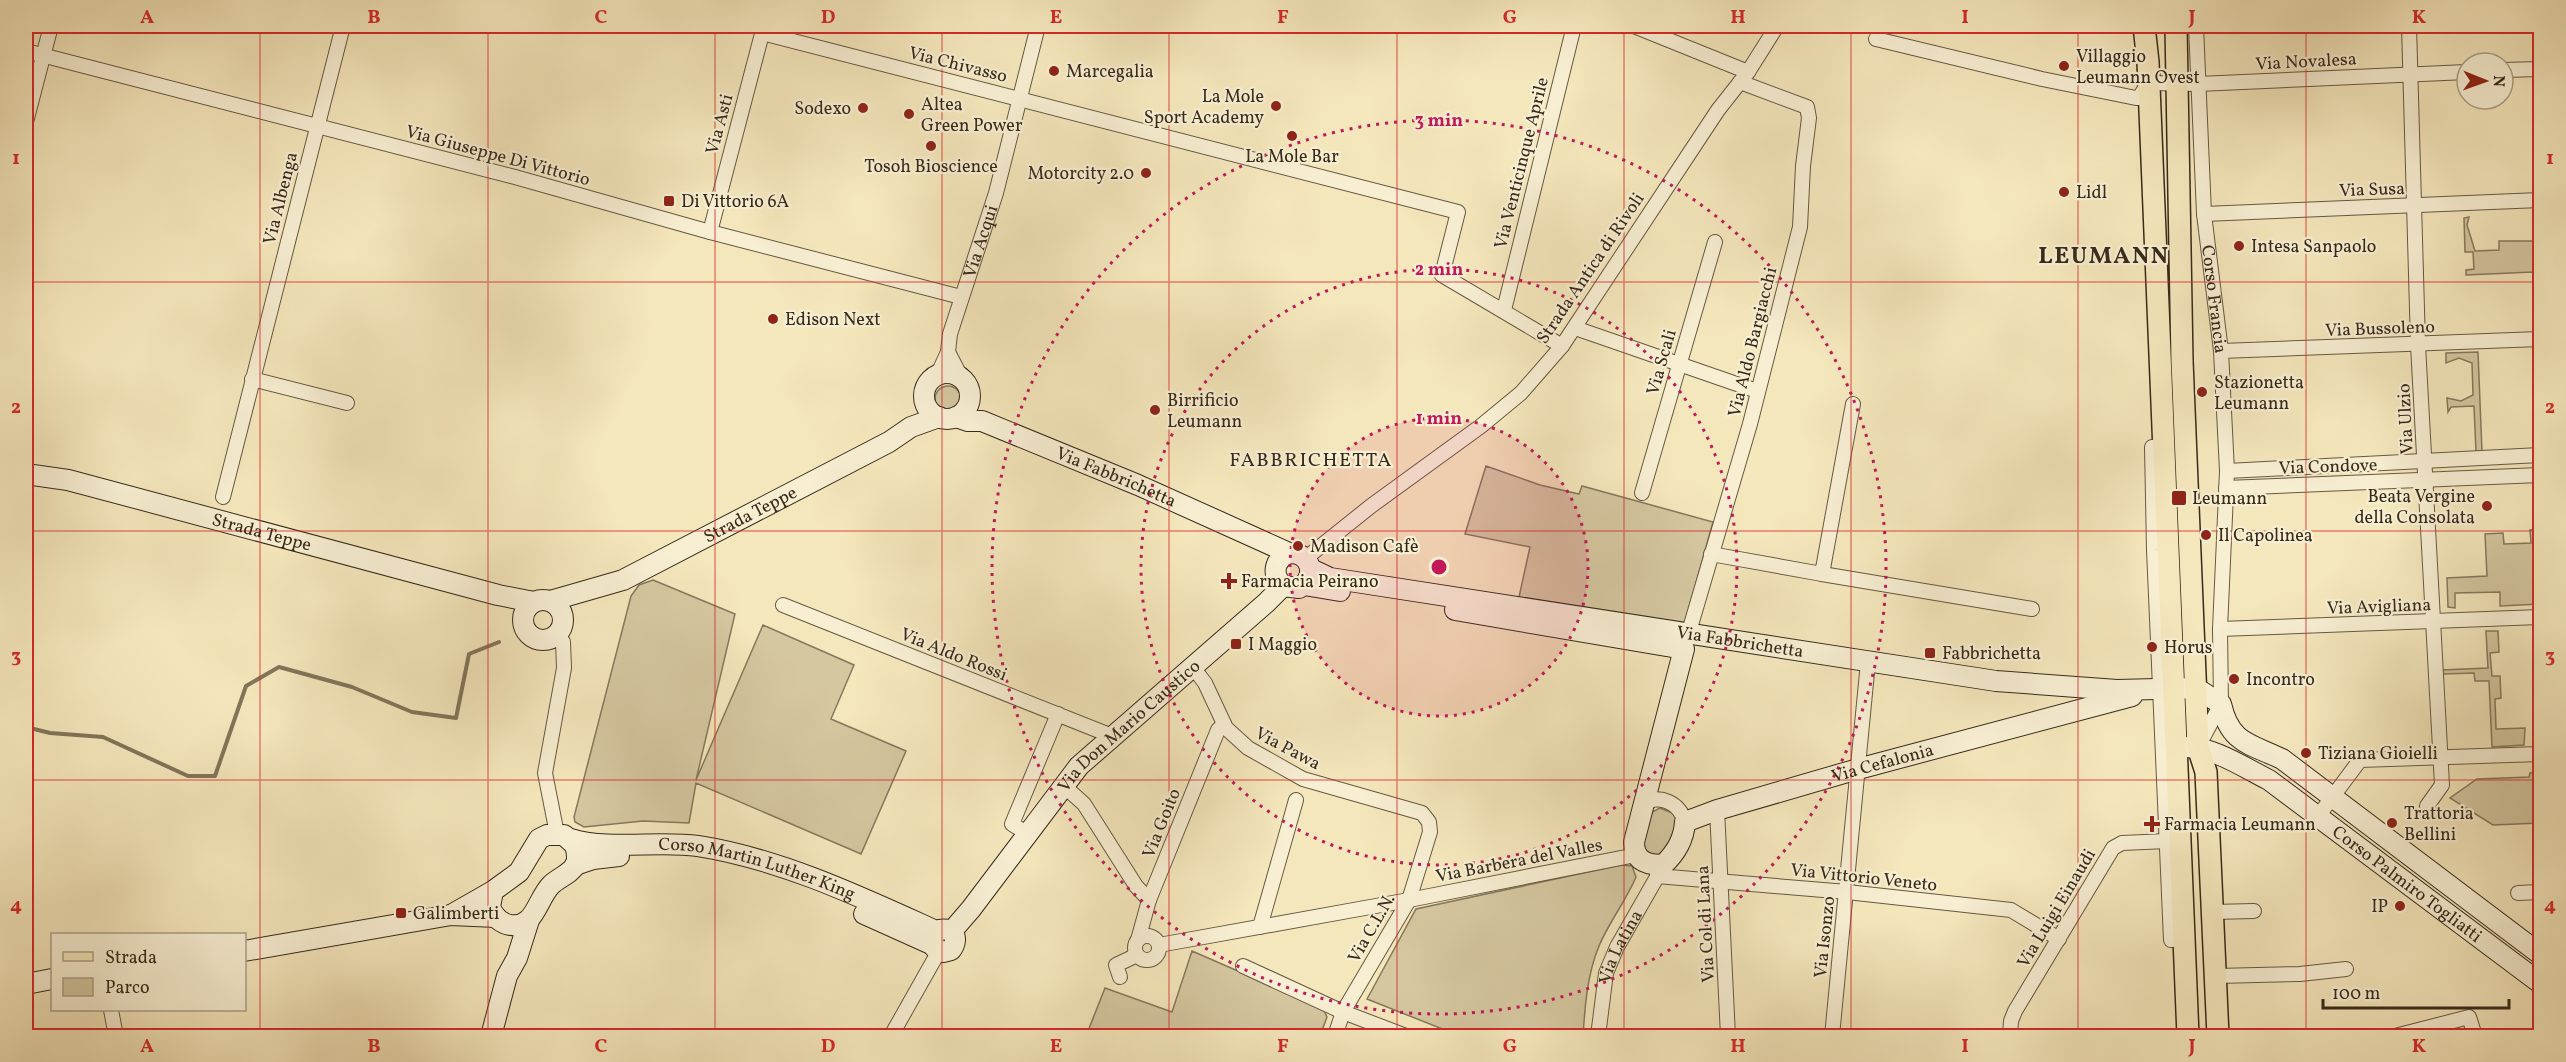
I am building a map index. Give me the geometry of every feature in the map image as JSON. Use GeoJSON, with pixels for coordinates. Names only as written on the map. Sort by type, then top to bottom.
{"type":"FeatureCollection","features":[{"type":"Feature","properties":{"kind":"main road"},"geometry":{"type":"LineString","coordinates":[[2144,26],[2161,361],[2158,446],[2161,690],[2176,747],[2188,1036]]}},
{"type":"Feature","properties":{"kind":"main road","name":"Corso Francia"},"geometry":{"type":"LineString","coordinates":[[2176,26],[2188,83],[2182,361],[2198,747],[2206,772],[2218,1036]]}},
{"type":"Feature","properties":{"kind":"street"},"geometry":{"type":"LineString","coordinates":[[26,122],[51,26]]}},
{"type":"Feature","properties":{"kind":"street","name":"Via Albenga"},"geometry":{"type":"LineString","coordinates":[[223,497],[343,26]]}},
{"type":"Feature","properties":{"kind":"street","name":"Via Acqui"},"geometry":{"type":"LineString","coordinates":[[947,411],[925,391],[928,384],[937,376],[948,352],[950,334],[996,194],[1038,26]]}},
{"type":"Feature","properties":{"kind":"street","name":"Via Venticinque Aprile"},"geometry":{"type":"LineString","coordinates":[[1503,310],[1574,26]]}},
{"type":"Feature","properties":{"kind":"street"},"geometry":{"type":"LineString","coordinates":[[1634,26],[1744,77]]}},
{"type":"Feature","properties":{"kind":"street","name":"Strada Antica di Rivoli"},"geometry":{"type":"LineString","coordinates":[[1297,565],[1371,506],[1481,426],[1521,393],[1575,328],[1718,110],[1744,77],[1777,26]]}},
{"type":"Feature","properties":{"kind":"street","name":"Corso Francia"},"geometry":{"type":"LineString","coordinates":[[2196,26],[2188,83],[2221,351],[2227,471],[2220,630],[2221,704],[2198,747]]}},
{"type":"Feature","properties":{"kind":"street","name":"Via Ulzio"},"geometry":{"type":"LineString","coordinates":[[2409,26],[2418,345],[2442,785],[2427,806]]}},
{"type":"Feature","properties":{"kind":"street","name":"Via Chivasso"},"geometry":{"type":"LineString","coordinates":[[763,29],[1020,99],[1458,212],[1442,275],[1503,310]]}},
{"type":"Feature","properties":{"kind":"street","name":"Via Asti"},"geometry":{"type":"LineString","coordinates":[[710,232],[763,29]]}},
{"type":"Feature","properties":{"kind":"street"},"geometry":{"type":"LineString","coordinates":[[1876,39],[2136,98],[2139,98],[2148,83]]}},
{"type":"Feature","properties":{"kind":"street","name":"Via Giuseppe Di Vittorio"},"geometry":{"type":"LineString","coordinates":[[26,51],[962,297]]}},
{"type":"Feature","properties":{"kind":"street"},"geometry":{"type":"LineString","coordinates":[[2515,70],[2541,69]]}},
{"type":"Feature","properties":{"kind":"street","name":"Via Novalesa"},"geometry":{"type":"LineString","coordinates":[[2148,83],[2455,72]]}},
{"type":"Feature","properties":{"kind":"street","name":"Via Aldo Bargiacchi"},"geometry":{"type":"LineString","coordinates":[[1686,642],[1750,424],[1800,227],[1809,112],[1804,105],[1744,77]]}},
{"type":"Feature","properties":{"kind":"street","name":"Via Susa"},"geometry":{"type":"LineString","coordinates":[[2204,214],[2541,200]]}},
{"type":"Feature","properties":{"kind":"street","name":"Via Scali"},"geometry":{"type":"LineString","coordinates":[[1642,493],[1715,242]]}},
{"type":"Feature","properties":{"kind":"street"},"geometry":{"type":"LineString","coordinates":[[1503,310],[1562,346]]}},
{"type":"Feature","properties":{"kind":"street"},"geometry":{"type":"LineString","coordinates":[[1575,328],[1757,392]]}},
{"type":"Feature","properties":{"kind":"street","name":"Via Bussoleno"},"geometry":{"type":"LineString","coordinates":[[2221,351],[2541,339]]}},
{"type":"Feature","properties":{"kind":"street"},"geometry":{"type":"LineString","coordinates":[[947,411],[969,392],[948,352]]}},
{"type":"Feature","properties":{"kind":"street"},"geometry":{"type":"LineString","coordinates":[[2161,361],[2182,361]]}},
{"type":"Feature","properties":{"kind":"street"},"geometry":{"type":"LineString","coordinates":[[937,376],[947,374],[962,379]]}},
{"type":"Feature","properties":{"kind":"street"},"geometry":{"type":"LineString","coordinates":[[252,379],[347,404]]}},
{"type":"Feature","properties":{"kind":"street"},"geometry":{"type":"LineString","coordinates":[[1822,574],[1853,404]]}},
{"type":"Feature","properties":{"kind":"street","name":"Via Fabbrichetta"},"geometry":{"type":"LineString","coordinates":[[947,411],[968,421],[982,422],[1138,485],[1250,536],[1297,565],[1330,578],[1686,642],[1868,662],[1996,681],[2081,688],[2161,690]]}},
{"type":"Feature","properties":{"kind":"street","name":"Strada Teppe"},"geometry":{"type":"LineString","coordinates":[[26,474],[68,480],[498,595],[542,602],[585,593],[624,580],[889,442],[910,427],[947,411]]}},
{"type":"Feature","properties":{"kind":"street","name":"Via Condove"},"geometry":{"type":"LineString","coordinates":[[2227,471],[2541,455]]}},
{"type":"Feature","properties":{"kind":"street","name":"Via Condove"},"geometry":{"type":"LineString","coordinates":[[2226,488],[2541,475]]}},
{"type":"Feature","properties":{"kind":"street"},"geometry":{"type":"LineString","coordinates":[[1712,554],[2032,609]]}},
{"type":"Feature","properties":{"kind":"street","name":"Via Don Mario Caustico"},"geometry":{"type":"LineString","coordinates":[[891,1036],[940,939],[970,911],[1079,766],[1282,586],[1275,571],[1297,565]]}},
{"type":"Feature","properties":{"kind":"street"},"geometry":{"type":"LineString","coordinates":[[498,595],[523,623],[525,630],[541,641],[554,638],[559,633],[564,620],[585,593]]}},
{"type":"Feature","properties":{"kind":"street"},"geometry":{"type":"LineString","coordinates":[[523,623],[526,611],[542,602],[560,609],[564,620]]}},
{"type":"Feature","properties":{"kind":"street","name":"Via Aldo Rossi"},"geometry":{"type":"LineString","coordinates":[[783,605],[1112,736]]}},
{"type":"Feature","properties":{"kind":"street","name":"Via Avigliana"},"geometry":{"type":"LineString","coordinates":[[2220,630],[2541,617]]}},
{"type":"Feature","properties":{"kind":"street"},"geometry":{"type":"LineString","coordinates":[[507,976],[517,958],[529,920],[550,886],[575,865],[577,851],[564,836],[545,774],[564,668],[563,642],[554,638]]}},
{"type":"Feature","properties":{"kind":"street"},"geometry":{"type":"LineString","coordinates":[[1642,804],[1653,800],[1667,801],[1679,808],[1685,822],[1681,840],[1671,858],[1660,871],[1642,862],[1636,855],[1634,842],[1642,804],[1686,642]]}},
{"type":"Feature","properties":{"kind":"street","name":"Via Isonzo"},"geometry":{"type":"LineString","coordinates":[[1832,1036],[1868,662]]}},
{"type":"Feature","properties":{"kind":"street","name":"Via Pawa"},"geometry":{"type":"LineString","coordinates":[[1192,666],[1205,683],[1224,724],[1237,740],[1248,748],[1303,779],[1422,813],[1429,822],[1430,832]]}},
{"type":"Feature","properties":{"kind":"street"},"geometry":{"type":"LineString","coordinates":[[2081,688],[2082,709]]}},
{"type":"Feature","properties":{"kind":"street"},"geometry":{"type":"LineString","coordinates":[[2184,939],[2171,940],[2161,690],[2196,688],[2221,704]]}},
{"type":"Feature","properties":{"kind":"street","name":"Via Cefalonia"},"geometry":{"type":"LineString","coordinates":[[1685,822],[1717,810],[1858,769],[2161,690]]}},
{"type":"Feature","properties":{"kind":"street","name":"Corso Palmiro Togliatti"},"geometry":{"type":"LineString","coordinates":[[2221,704],[2224,718],[2234,736],[2282,759],[2541,954]]}},
{"type":"Feature","properties":{"kind":"street","name":"Via Don Mario Caustico"},"geometry":{"type":"LineString","coordinates":[[1028,834],[1012,824],[1058,714]]}},
{"type":"Feature","properties":{"kind":"street","name":"Via Goito"},"geometry":{"type":"LineString","coordinates":[[1138,939],[1149,900],[1218,730],[1224,724]]}},
{"type":"Feature","properties":{"kind":"street","name":"Corso Palmiro Togliatti"},"geometry":{"type":"LineString","coordinates":[[2176,747],[2198,747],[2270,780],[2541,983]]}},
{"type":"Feature","properties":{"kind":"street"},"geometry":{"type":"LineString","coordinates":[[2319,815],[2360,760],[2541,754]]}},
{"type":"Feature","properties":{"kind":"street"},"geometry":{"type":"LineString","coordinates":[[1064,786],[1084,804],[1136,886],[1149,900]]}},
{"type":"Feature","properties":{"kind":"street"},"geometry":{"type":"LineString","coordinates":[[1260,927],[1296,800]]}},
{"type":"Feature","properties":{"kind":"street","name":"Via Col di Lana"},"geometry":{"type":"LineString","coordinates":[[1717,810],[1728,1036]]}},
{"type":"Feature","properties":{"kind":"street","name":"Via C.L.N."},"geometry":{"type":"LineString","coordinates":[[1335,1036],[1343,1012],[1409,900],[1430,832]]}},
{"type":"Feature","properties":{"kind":"street"},"geometry":{"type":"LineString","coordinates":[[451,915],[493,891],[519,872],[539,839],[547,835],[564,836]]}},
{"type":"Feature","properties":{"kind":"street","name":"Corso Martin Luther King"},"geometry":{"type":"LineString","coordinates":[[564,836],[601,846],[636,843],[678,844],[744,856],[809,877],[940,939]]}},
{"type":"Feature","properties":{"kind":"street","name":"Via Luigi Einaudi"},"geometry":{"type":"LineString","coordinates":[[2010,1036],[2014,1011],[2112,848],[2122,843],[2168,841]]}},
{"type":"Feature","properties":{"kind":"street","name":"Corso Martin Luther King"},"geometry":{"type":"LineString","coordinates":[[575,865],[593,859],[637,855],[677,856],[721,864],[808,890],[940,939]]}},
{"type":"Feature","properties":{"kind":"street","name":"Via Barbera del Valles"},"geometry":{"type":"LineString","coordinates":[[1160,945],[1409,900],[1636,855]]}},
{"type":"Feature","properties":{"kind":"street","name":"Via Vittorio Veneto"},"geometry":{"type":"LineString","coordinates":[[1660,871],[1721,881],[2010,910],[2059,939]]}},
{"type":"Feature","properties":{"kind":"street","name":"Via Latina"},"geometry":{"type":"LineString","coordinates":[[1598,1036],[1606,973],[1617,946],[1660,871]]}},
{"type":"Feature","properties":{"kind":"street"},"geometry":{"type":"LineString","coordinates":[[491,1036],[507,976],[508,957],[500,920],[490,907],[493,891]]}},
{"type":"Feature","properties":{"kind":"street"},"geometry":{"type":"LineString","coordinates":[[2518,893],[2541,892]]}},
{"type":"Feature","properties":{"kind":"street"},"geometry":{"type":"LineString","coordinates":[[2213,912],[2254,911]]}},
{"type":"Feature","properties":{"kind":"street"},"geometry":{"type":"LineString","coordinates":[[246,951],[451,915],[500,920],[514,926],[529,920]]}},
{"type":"Feature","properties":{"kind":"street"},"geometry":{"type":"LineString","coordinates":[[1148,935],[1155,938],[1160,945],[1153,959],[1144,960],[1137,955],[1135,947],[1138,939],[1148,935]]}},
{"type":"Feature","properties":{"kind":"street"},"geometry":{"type":"LineString","coordinates":[[1120,977],[1116,965],[1137,955]]}},
{"type":"Feature","properties":{"kind":"street"},"geometry":{"type":"LineString","coordinates":[[1244,966],[1343,1012],[1406,1036]]}},
{"type":"Feature","properties":{"kind":"street"},"geometry":{"type":"LineString","coordinates":[[2216,976],[2300,974],[2346,969]]}},
{"type":"Feature","properties":{"kind":"street"},"geometry":{"type":"LineString","coordinates":[[26,984],[51,979]]}},
{"type":"Feature","properties":{"kind":"street"},"geometry":{"type":"LineString","coordinates":[[111,1011],[116,1036]]}},
{"type":"Feature","properties":{"kind":"street"},"geometry":{"type":"LineString","coordinates":[[2395,1036],[2469,1017],[2475,1036]]}},
{"type":"Feature","properties":{"kind":"green space"},"geometry":{"type":"Polygon","coordinates":[[[2469,217],[2467,225],[2475,251],[2499,250],[2499,241],[2533,241],[2535,272],[2540,272],[2540,294],[2534,294],[2533,272],[2466,275],[2466,270],[2474,269],[2473,252],[2465,252],[2464,218],[2469,217]]]}},
{"type":"Feature","properties":{"kind":"green space"},"geometry":{"type":"Polygon","coordinates":[[[2478,352],[2482,452],[2476,452],[2474,406],[2451,407],[2448,412],[2447,398],[2461,401],[2473,395],[2472,363],[2459,358],[2446,363],[2446,353],[2478,352]]]}},
{"type":"Feature","properties":{"kind":"green space"},"geometry":{"type":"Polygon","coordinates":[[[948,386],[957,390],[961,399],[957,408],[948,412],[939,408],[935,399],[939,390],[948,386]]]}},
{"type":"Feature","properties":{"kind":"green space"},"geometry":{"type":"Polygon","coordinates":[[[1486,466],[1540,485],[1579,494],[1582,486],[1713,522],[1684,626],[1519,597],[1530,547],[1465,534],[1486,466]]]}},
{"type":"Feature","properties":{"kind":"green space"},"geometry":{"type":"Polygon","coordinates":[[[2540,488],[2540,604],[2500,606],[2500,592],[2455,593],[2455,608],[2448,607],[2447,578],[2487,576],[2485,534],[2503,533],[2504,544],[2531,543],[2530,530],[2538,529],[2536,498],[2540,488]]]}},
{"type":"Feature","properties":{"kind":"green space"},"geometry":{"type":"Polygon","coordinates":[[[653,580],[735,614],[696,780],[763,625],[854,665],[831,719],[906,751],[861,854],[696,783],[689,823],[643,821],[584,827],[575,822],[574,817],[631,596],[639,585],[653,580]]]}},
{"type":"Feature","properties":{"kind":"green space"},"geometry":{"type":"Polygon","coordinates":[[[2486,631],[2498,631],[2499,652],[2490,653],[2492,676],[2500,676],[2501,698],[2495,699],[2496,729],[2525,728],[2524,745],[2492,747],[2489,681],[2475,681],[2474,673],[2443,674],[2442,670],[2488,668],[2486,631]]]}},
{"type":"Feature","properties":{"kind":"green space"},"geometry":{"type":"Polygon","coordinates":[[[2540,772],[2540,823],[2493,825],[2450,798],[2477,779],[2529,777],[2530,773],[2540,772]]]}},
{"type":"Feature","properties":{"kind":"green space"},"geometry":{"type":"Polygon","coordinates":[[[1660,808],[1675,814],[1678,822],[1668,849],[1660,856],[1648,856],[1641,840],[1652,812],[1660,808]]]}},
{"type":"Feature","properties":{"kind":"green space"},"geometry":{"type":"Polygon","coordinates":[[[1621,865],[1632,866],[1636,877],[1603,937],[1595,957],[1587,991],[1583,1036],[1460,1036],[1367,999],[1416,909],[1621,865]]]}},
{"type":"Feature","properties":{"kind":"green space"},"geometry":{"type":"Polygon","coordinates":[[[1192,951],[1323,1008],[1327,1017],[1320,1036],[1086,1036],[1105,988],[1172,1012],[1192,951]]]}},
{"type":"Feature","properties":{"kind":"waterway"},"geometry":{"type":"LineString","coordinates":[[26,727],[50,733],[103,737],[188,776],[215,776],[246,686],[279,667],[352,687],[412,712],[456,718],[469,654],[499,642]]}},
{"type":"Feature","properties":{"kind":"place","name":"Villaggio Leumann Ovest"},"geometry":{"type":"Point","coordinates":[2064,66]}},
{"type":"Feature","properties":{"kind":"place","name":"Marcegalia"},"geometry":{"type":"Point","coordinates":[1054,71]}},
{"type":"Feature","properties":{"kind":"place","name":"La Mole Sport Academy"},"geometry":{"type":"Point","coordinates":[1276,106]}},
{"type":"Feature","properties":{"kind":"place","name":"Sodexo"},"geometry":{"type":"Point","coordinates":[863,108]}},
{"type":"Feature","properties":{"kind":"place","name":"Altea Green Power"},"geometry":{"type":"Point","coordinates":[909,114]}},
{"type":"Feature","properties":{"kind":"place","name":"La Mole Bar"},"geometry":{"type":"Point","coordinates":[1292,136]}},
{"type":"Feature","properties":{"kind":"place","name":"Tosoh Bioscience"},"geometry":{"type":"Point","coordinates":[931,146]}},
{"type":"Feature","properties":{"kind":"place","name":"Motorcity 2.0"},"geometry":{"type":"Point","coordinates":[1146,173]}},
{"type":"Feature","properties":{"kind":"place","name":"Lidl"},"geometry":{"type":"Point","coordinates":[2064,192]}},
{"type":"Feature","properties":{"kind":"place","name":"Di Vittorio 6A"},"geometry":{"type":"Point","coordinates":[669,201]}},
{"type":"Feature","properties":{"kind":"place","name":"Intesa Sanpaolo"},"geometry":{"type":"Point","coordinates":[2239,246]}},
{"type":"Feature","properties":{"kind":"place","name":"Edison Next"},"geometry":{"type":"Point","coordinates":[773,319]}},
{"type":"Feature","properties":{"kind":"place","name":"Stazionetta Leumann"},"geometry":{"type":"Point","coordinates":[2202,392]}},
{"type":"Feature","properties":{"kind":"place","name":"Birrificio Leumann"},"geometry":{"type":"Point","coordinates":[1155,410]}},
{"type":"Feature","properties":{"kind":"place","name":"Leumann"},"geometry":{"type":"Point","coordinates":[2179,498]}},
{"type":"Feature","properties":{"kind":"place","name":"Beata Vergine della Consolata"},"geometry":{"type":"Point","coordinates":[2487,506]}},
{"type":"Feature","properties":{"kind":"place","name":"Il Capolinea"},"geometry":{"type":"Point","coordinates":[2206,535]}},
{"type":"Feature","properties":{"kind":"place","name":"Madison Cafè"},"geometry":{"type":"Point","coordinates":[1298,546]}},
{"type":"Feature","properties":{"kind":"place","name":"Farmacia Peirano"},"geometry":{"type":"Point","coordinates":[1229,581]}},
{"type":"Feature","properties":{"kind":"place","name":"I Maggio"},"geometry":{"type":"Point","coordinates":[1236,644]}},
{"type":"Feature","properties":{"kind":"place","name":"Horus"},"geometry":{"type":"Point","coordinates":[2152,647]}},
{"type":"Feature","properties":{"kind":"place","name":"Fabbrichetta"},"geometry":{"type":"Point","coordinates":[1930,653]}},
{"type":"Feature","properties":{"kind":"place","name":"Incontro"},"geometry":{"type":"Point","coordinates":[2234,679]}},
{"type":"Feature","properties":{"kind":"place","name":"Tiziana Gioielli"},"geometry":{"type":"Point","coordinates":[2306,753]}},
{"type":"Feature","properties":{"kind":"place","name":"Trattoria Bellini"},"geometry":{"type":"Point","coordinates":[2392,823]}},
{"type":"Feature","properties":{"kind":"place","name":"Farmacia Leumann"},"geometry":{"type":"Point","coordinates":[2152,824]}},
{"type":"Feature","properties":{"kind":"place","name":"IP"},"geometry":{"type":"Point","coordinates":[2400,906]}},
{"type":"Feature","properties":{"kind":"place","name":"Galimberti"},"geometry":{"type":"Point","coordinates":[401,913]}},
{"type":"Feature","properties":{"kind":"district","name":"LEUMANN"},"geometry":{"type":"Point","coordinates":[2104,255]}},
{"type":"Feature","properties":{"kind":"district","name":"FABBRICHETTA"},"geometry":{"type":"Point","coordinates":[1311,459]}}]}
